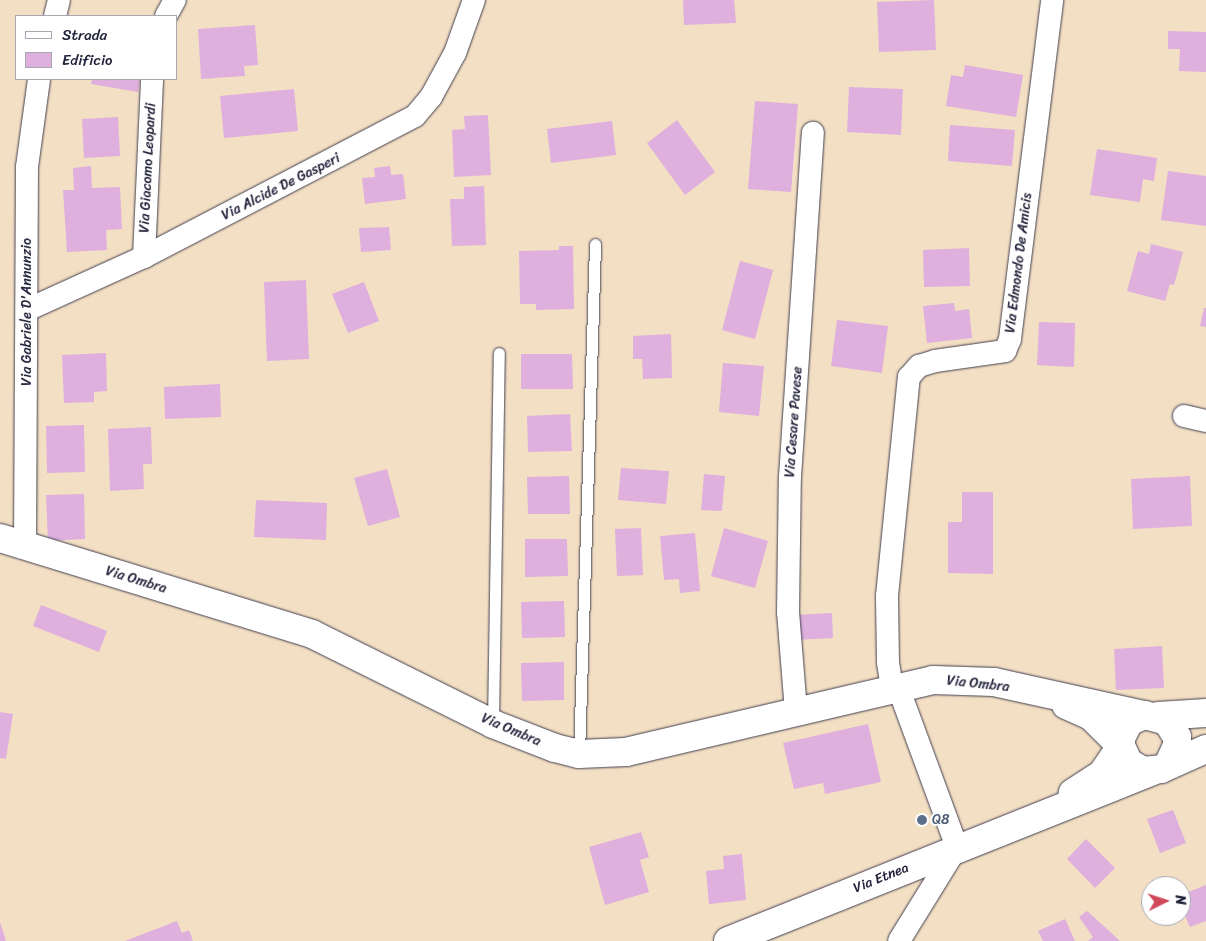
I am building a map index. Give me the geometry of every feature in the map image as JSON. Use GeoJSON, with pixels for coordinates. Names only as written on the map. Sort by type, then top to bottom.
{"type":"FeatureCollection","features":[{"type":"Feature","properties":{"kind":"main road","name":"Via Ombra"},"geometry":{"type":"LineString","coordinates":[[12,543],[312,634],[493,724],[555,748],[579,754],[626,752],[933,680],[994,682],[1044,695]]}},
{"type":"Feature","properties":{"kind":"main road"},"geometry":{"type":"LineString","coordinates":[[1044,695],[1151,716],[1173,728],[1177,737],[1177,746],[1160,767],[1143,771],[1128,762],[1112,738],[1091,716],[1044,695]]}},
{"type":"Feature","properties":{"kind":"main road"},"geometry":{"type":"LineString","coordinates":[[1112,738],[1121,738],[1129,722],[1151,716],[1206,713]]}},
{"type":"Feature","properties":{"kind":"main road"},"geometry":{"type":"LineString","coordinates":[[1033,817],[1102,774],[1112,738]]}},
{"type":"Feature","properties":{"kind":"main road"},"geometry":{"type":"LineString","coordinates":[[1033,817],[1084,800],[1206,749]]}},
{"type":"Feature","properties":{"kind":"main road","name":"Via Etnea"},"geometry":{"type":"LineString","coordinates":[[728,941],[1033,817]]}},
{"type":"Feature","properties":{"kind":"street"},"geometry":{"type":"LineString","coordinates":[[55,15],[59,0]]}},
{"type":"Feature","properties":{"kind":"street"},"geometry":{"type":"LineString","coordinates":[[167,15],[175,0]]}},
{"type":"Feature","properties":{"kind":"street","name":"Via Alcide De Gasperi"},"geometry":{"type":"LineString","coordinates":[[27,310],[144,257],[415,116],[431,97],[456,53],[474,0]]}},
{"type":"Feature","properties":{"kind":"street","name":"Via Edmondo De Amicis"},"geometry":{"type":"LineString","coordinates":[[895,688],[888,662],[887,596],[909,377],[920,366],[935,361],[1005,351],[1010,339],[1052,0]]}},
{"type":"Feature","properties":{"kind":"street","name":"Via Gabriele D'Annunzio"},"geometry":{"type":"LineString","coordinates":[[12,543],[27,310],[26,168],[39,80]]}},
{"type":"Feature","properties":{"kind":"street","name":"Via Giacomo Leopardi"},"geometry":{"type":"LineString","coordinates":[[144,257],[152,80]]}},
{"type":"Feature","properties":{"kind":"street","name":"Via Cesare Pavese"},"geometry":{"type":"LineString","coordinates":[[796,711],[788,612],[790,478],[813,133]]}},
{"type":"Feature","properties":{"kind":"street"},"geometry":{"type":"LineString","coordinates":[[1184,416],[1206,421]]}},
{"type":"Feature","properties":{"kind":"street"},"geometry":{"type":"LineString","coordinates":[[895,688],[957,847],[899,941]]}},
{"type":"Feature","properties":{"kind":"lane"},"geometry":{"type":"LineString","coordinates":[[579,754],[595,244]]}},
{"type":"Feature","properties":{"kind":"lane"},"geometry":{"type":"LineString","coordinates":[[493,724],[499,353]]}},
{"type":"Feature","properties":{"kind":"building"},"geometry":{"type":"Polygon","coordinates":[[[683,0],[734,0],[736,23],[684,25],[683,0]]]}},
{"type":"Feature","properties":{"kind":"building"},"geometry":{"type":"Polygon","coordinates":[[[934,0],[936,50],[879,52],[877,2],[934,0]]]}},
{"type":"Feature","properties":{"kind":"building"},"geometry":{"type":"Polygon","coordinates":[[[255,25],[258,65],[244,66],[245,76],[201,79],[198,29],[255,25]]]}},
{"type":"Feature","properties":{"kind":"building"},"geometry":{"type":"Polygon","coordinates":[[[1168,31],[1206,32],[1206,72],[1179,71],[1180,49],[1168,49],[1168,31]]]}},
{"type":"Feature","properties":{"kind":"building"},"geometry":{"type":"Polygon","coordinates":[[[965,65],[1023,75],[1016,117],[946,106],[951,75],[963,77],[965,65]]]}},
{"type":"Feature","properties":{"kind":"building"},"geometry":{"type":"Polygon","coordinates":[[[92,80],[140,80],[138,92],[91,84],[92,80]]]}},
{"type":"Feature","properties":{"kind":"building"},"geometry":{"type":"Polygon","coordinates":[[[849,87],[903,89],[901,135],[847,132],[849,87]]]}},
{"type":"Feature","properties":{"kind":"building"},"geometry":{"type":"Polygon","coordinates":[[[294,89],[298,131],[224,138],[220,96],[294,89]]]}},
{"type":"Feature","properties":{"kind":"building"},"geometry":{"type":"Polygon","coordinates":[[[755,101],[798,104],[791,192],[748,189],[755,101]]]}},
{"type":"Feature","properties":{"kind":"building"},"geometry":{"type":"Polygon","coordinates":[[[488,115],[491,175],[454,177],[452,130],[465,129],[464,116],[488,115]]]}},
{"type":"Feature","properties":{"kind":"building"},"geometry":{"type":"Polygon","coordinates":[[[118,117],[120,156],[84,158],[82,119],[118,117]]]}},
{"type":"Feature","properties":{"kind":"building"},"geometry":{"type":"Polygon","coordinates":[[[677,120],[715,172],[685,195],[647,143],[677,120]]]}},
{"type":"Feature","properties":{"kind":"building"},"geometry":{"type":"Polygon","coordinates":[[[612,121],[616,155],[551,163],[547,129],[612,121]]]}},
{"type":"Feature","properties":{"kind":"building"},"geometry":{"type":"Polygon","coordinates":[[[950,125],[1015,130],[1012,166],[948,161],[950,125]]]}},
{"type":"Feature","properties":{"kind":"building"},"geometry":{"type":"Polygon","coordinates":[[[1097,149],[1157,158],[1154,181],[1143,179],[1140,202],[1090,195],[1097,149]]]}},
{"type":"Feature","properties":{"kind":"building"},"geometry":{"type":"Polygon","coordinates":[[[91,166],[92,188],[120,187],[122,229],[106,230],[107,250],[67,252],[63,190],[74,190],[73,168],[91,166]]]}},
{"type":"Feature","properties":{"kind":"building"},"geometry":{"type":"Polygon","coordinates":[[[390,166],[391,175],[403,174],[406,199],[365,204],[362,178],[375,177],[374,168],[390,166]]]}},
{"type":"Feature","properties":{"kind":"building"},"geometry":{"type":"Polygon","coordinates":[[[1168,171],[1206,176],[1206,226],[1161,220],[1168,171]]]}},
{"type":"Feature","properties":{"kind":"building"},"geometry":{"type":"Polygon","coordinates":[[[484,186],[486,245],[452,246],[450,199],[464,199],[464,187],[484,186]]]}},
{"type":"Feature","properties":{"kind":"building"},"geometry":{"type":"Polygon","coordinates":[[[389,227],[391,250],[361,252],[359,228],[389,227]]]}},
{"type":"Feature","properties":{"kind":"building"},"geometry":{"type":"Polygon","coordinates":[[[1151,244],[1183,252],[1174,285],[1170,284],[1165,301],[1127,291],[1138,251],[1149,254],[1151,244]]]}},
{"type":"Feature","properties":{"kind":"building"},"geometry":{"type":"Polygon","coordinates":[[[559,246],[573,246],[574,309],[536,310],[536,304],[520,304],[519,251],[559,250],[559,246]]]}},
{"type":"Feature","properties":{"kind":"building"},"geometry":{"type":"Polygon","coordinates":[[[969,248],[970,286],[924,287],[923,250],[969,248]]]}},
{"type":"Feature","properties":{"kind":"building"},"geometry":{"type":"Polygon","coordinates":[[[740,261],[773,270],[755,339],[722,330],[740,261]]]}},
{"type":"Feature","properties":{"kind":"building"},"geometry":{"type":"Polygon","coordinates":[[[306,280],[309,359],[267,361],[264,282],[306,280]]]}},
{"type":"Feature","properties":{"kind":"building"},"geometry":{"type":"Polygon","coordinates":[[[364,282],[379,321],[348,333],[332,294],[364,282]]]}},
{"type":"Feature","properties":{"kind":"building"},"geometry":{"type":"Polygon","coordinates":[[[954,303],[955,311],[969,309],[972,338],[927,343],[923,306],[954,303]]]}},
{"type":"Feature","properties":{"kind":"building"},"geometry":{"type":"Polygon","coordinates":[[[1204,308],[1206,308],[1206,327],[1200,326],[1204,308]]]}},
{"type":"Feature","properties":{"kind":"building"},"geometry":{"type":"Polygon","coordinates":[[[837,320],[888,326],[882,373],[831,366],[837,320]]]}},
{"type":"Feature","properties":{"kind":"building"},"geometry":{"type":"Polygon","coordinates":[[[1039,322],[1075,323],[1074,367],[1037,365],[1039,322]]]}},
{"type":"Feature","properties":{"kind":"building"},"geometry":{"type":"Polygon","coordinates":[[[671,334],[672,378],[643,379],[642,359],[633,359],[633,336],[671,334]]]}},
{"type":"Feature","properties":{"kind":"building"},"geometry":{"type":"Polygon","coordinates":[[[106,353],[107,391],[94,392],[94,402],[64,403],[62,355],[106,353]]]}},
{"type":"Feature","properties":{"kind":"building"},"geometry":{"type":"Polygon","coordinates":[[[521,354],[572,354],[573,389],[521,389],[521,354]]]}},
{"type":"Feature","properties":{"kind":"building"},"geometry":{"type":"Polygon","coordinates":[[[723,363],[764,366],[759,416],[719,412],[723,363]]]}},
{"type":"Feature","properties":{"kind":"building"},"geometry":{"type":"Polygon","coordinates":[[[220,384],[221,417],[165,419],[164,387],[220,384]]]}},
{"type":"Feature","properties":{"kind":"building"},"geometry":{"type":"Polygon","coordinates":[[[570,414],[572,451],[528,452],[527,416],[570,414]]]}},
{"type":"Feature","properties":{"kind":"building"},"geometry":{"type":"Polygon","coordinates":[[[84,425],[85,472],[47,473],[46,426],[84,425]]]}},
{"type":"Feature","properties":{"kind":"building"},"geometry":{"type":"Polygon","coordinates":[[[151,427],[152,464],[143,464],[144,489],[110,491],[108,429],[151,427]]]}},
{"type":"Feature","properties":{"kind":"building"},"geometry":{"type":"Polygon","coordinates":[[[621,468],[669,471],[666,504],[618,500],[621,468]]]}},
{"type":"Feature","properties":{"kind":"building"},"geometry":{"type":"Polygon","coordinates":[[[387,469],[400,517],[368,526],[354,478],[387,469]]]}},
{"type":"Feature","properties":{"kind":"building"},"geometry":{"type":"Polygon","coordinates":[[[704,474],[725,476],[722,511],[701,510],[704,474]]]}},
{"type":"Feature","properties":{"kind":"building"},"geometry":{"type":"Polygon","coordinates":[[[569,476],[570,514],[528,514],[527,477],[569,476]]]}},
{"type":"Feature","properties":{"kind":"building"},"geometry":{"type":"Polygon","coordinates":[[[1190,476],[1192,526],[1133,529],[1131,479],[1190,476]]]}},
{"type":"Feature","properties":{"kind":"building"},"geometry":{"type":"Polygon","coordinates":[[[962,492],[993,492],[993,574],[948,573],[948,522],[962,522],[962,492]]]}},
{"type":"Feature","properties":{"kind":"building"},"geometry":{"type":"Polygon","coordinates":[[[84,494],[85,539],[48,541],[46,495],[84,494]]]}},
{"type":"Feature","properties":{"kind":"building"},"geometry":{"type":"Polygon","coordinates":[[[256,500],[327,503],[326,540],[254,537],[256,500]]]}},
{"type":"Feature","properties":{"kind":"building"},"geometry":{"type":"Polygon","coordinates":[[[641,528],[643,575],[617,576],[615,529],[641,528]]]}},
{"type":"Feature","properties":{"kind":"building"},"geometry":{"type":"Polygon","coordinates":[[[724,528],[768,541],[755,588],[711,576],[724,528]]]}},
{"type":"Feature","properties":{"kind":"building"},"geometry":{"type":"Polygon","coordinates":[[[695,533],[700,591],[680,593],[679,579],[664,580],[660,536],[695,533]]]}},
{"type":"Feature","properties":{"kind":"building"},"geometry":{"type":"Polygon","coordinates":[[[525,539],[567,539],[568,576],[525,577],[525,539]]]}},
{"type":"Feature","properties":{"kind":"building"},"geometry":{"type":"Polygon","coordinates":[[[564,601],[565,637],[522,638],[521,602],[564,601]]]}},
{"type":"Feature","properties":{"kind":"building"},"geometry":{"type":"Polygon","coordinates":[[[41,605],[107,631],[99,652],[33,626],[41,605]]]}},
{"type":"Feature","properties":{"kind":"building"},"geometry":{"type":"Polygon","coordinates":[[[832,613],[833,638],[795,640],[794,615],[832,613]]]}},
{"type":"Feature","properties":{"kind":"building"},"geometry":{"type":"Polygon","coordinates":[[[1162,646],[1164,688],[1116,690],[1114,649],[1162,646]]]}},
{"type":"Feature","properties":{"kind":"building"},"geometry":{"type":"Polygon","coordinates":[[[564,662],[564,700],[522,701],[521,663],[564,662]]]}},
{"type":"Feature","properties":{"kind":"building"},"geometry":{"type":"Polygon","coordinates":[[[0,712],[13,714],[6,759],[0,758],[0,712]]]}},
{"type":"Feature","properties":{"kind":"building"},"geometry":{"type":"Polygon","coordinates":[[[868,724],[881,782],[825,794],[823,783],[794,789],[783,743],[868,724]]]}},
{"type":"Feature","properties":{"kind":"building"},"geometry":{"type":"Polygon","coordinates":[[[1173,810],[1186,843],[1160,853],[1147,819],[1173,810]]]}},
{"type":"Feature","properties":{"kind":"building"},"geometry":{"type":"Polygon","coordinates":[[[641,832],[649,857],[640,860],[649,892],[605,905],[589,847],[641,832]]]}},
{"type":"Feature","properties":{"kind":"building"},"geometry":{"type":"Polygon","coordinates":[[[1086,839],[1115,868],[1095,888],[1067,859],[1086,839]]]}},
{"type":"Feature","properties":{"kind":"building"},"geometry":{"type":"Polygon","coordinates":[[[742,854],[746,900],[709,904],[706,871],[724,869],[723,856],[742,854]]]}},
{"type":"Feature","properties":{"kind":"building"},"geometry":{"type":"Polygon","coordinates":[[[1206,885],[1206,921],[1190,927],[1191,926],[1191,891],[1206,885]]]}},
{"type":"Feature","properties":{"kind":"building"},"geometry":{"type":"Polygon","coordinates":[[[1087,911],[1120,941],[1088,941],[1093,937],[1079,917],[1087,911]]]}},
{"type":"Feature","properties":{"kind":"building"},"geometry":{"type":"Polygon","coordinates":[[[1065,919],[1075,941],[1043,941],[1038,931],[1065,919]]]}},
{"type":"Feature","properties":{"kind":"building"},"geometry":{"type":"Polygon","coordinates":[[[177,921],[182,933],[189,930],[193,941],[125,941],[177,921]]]}},
{"type":"Feature","properties":{"kind":"building"},"geometry":{"type":"Polygon","coordinates":[[[0,922],[6,941],[0,941],[0,922]]]}},
{"type":"Feature","properties":{"kind":"place","name":"Q8"},"geometry":{"type":"Point","coordinates":[922,820]}}]}
